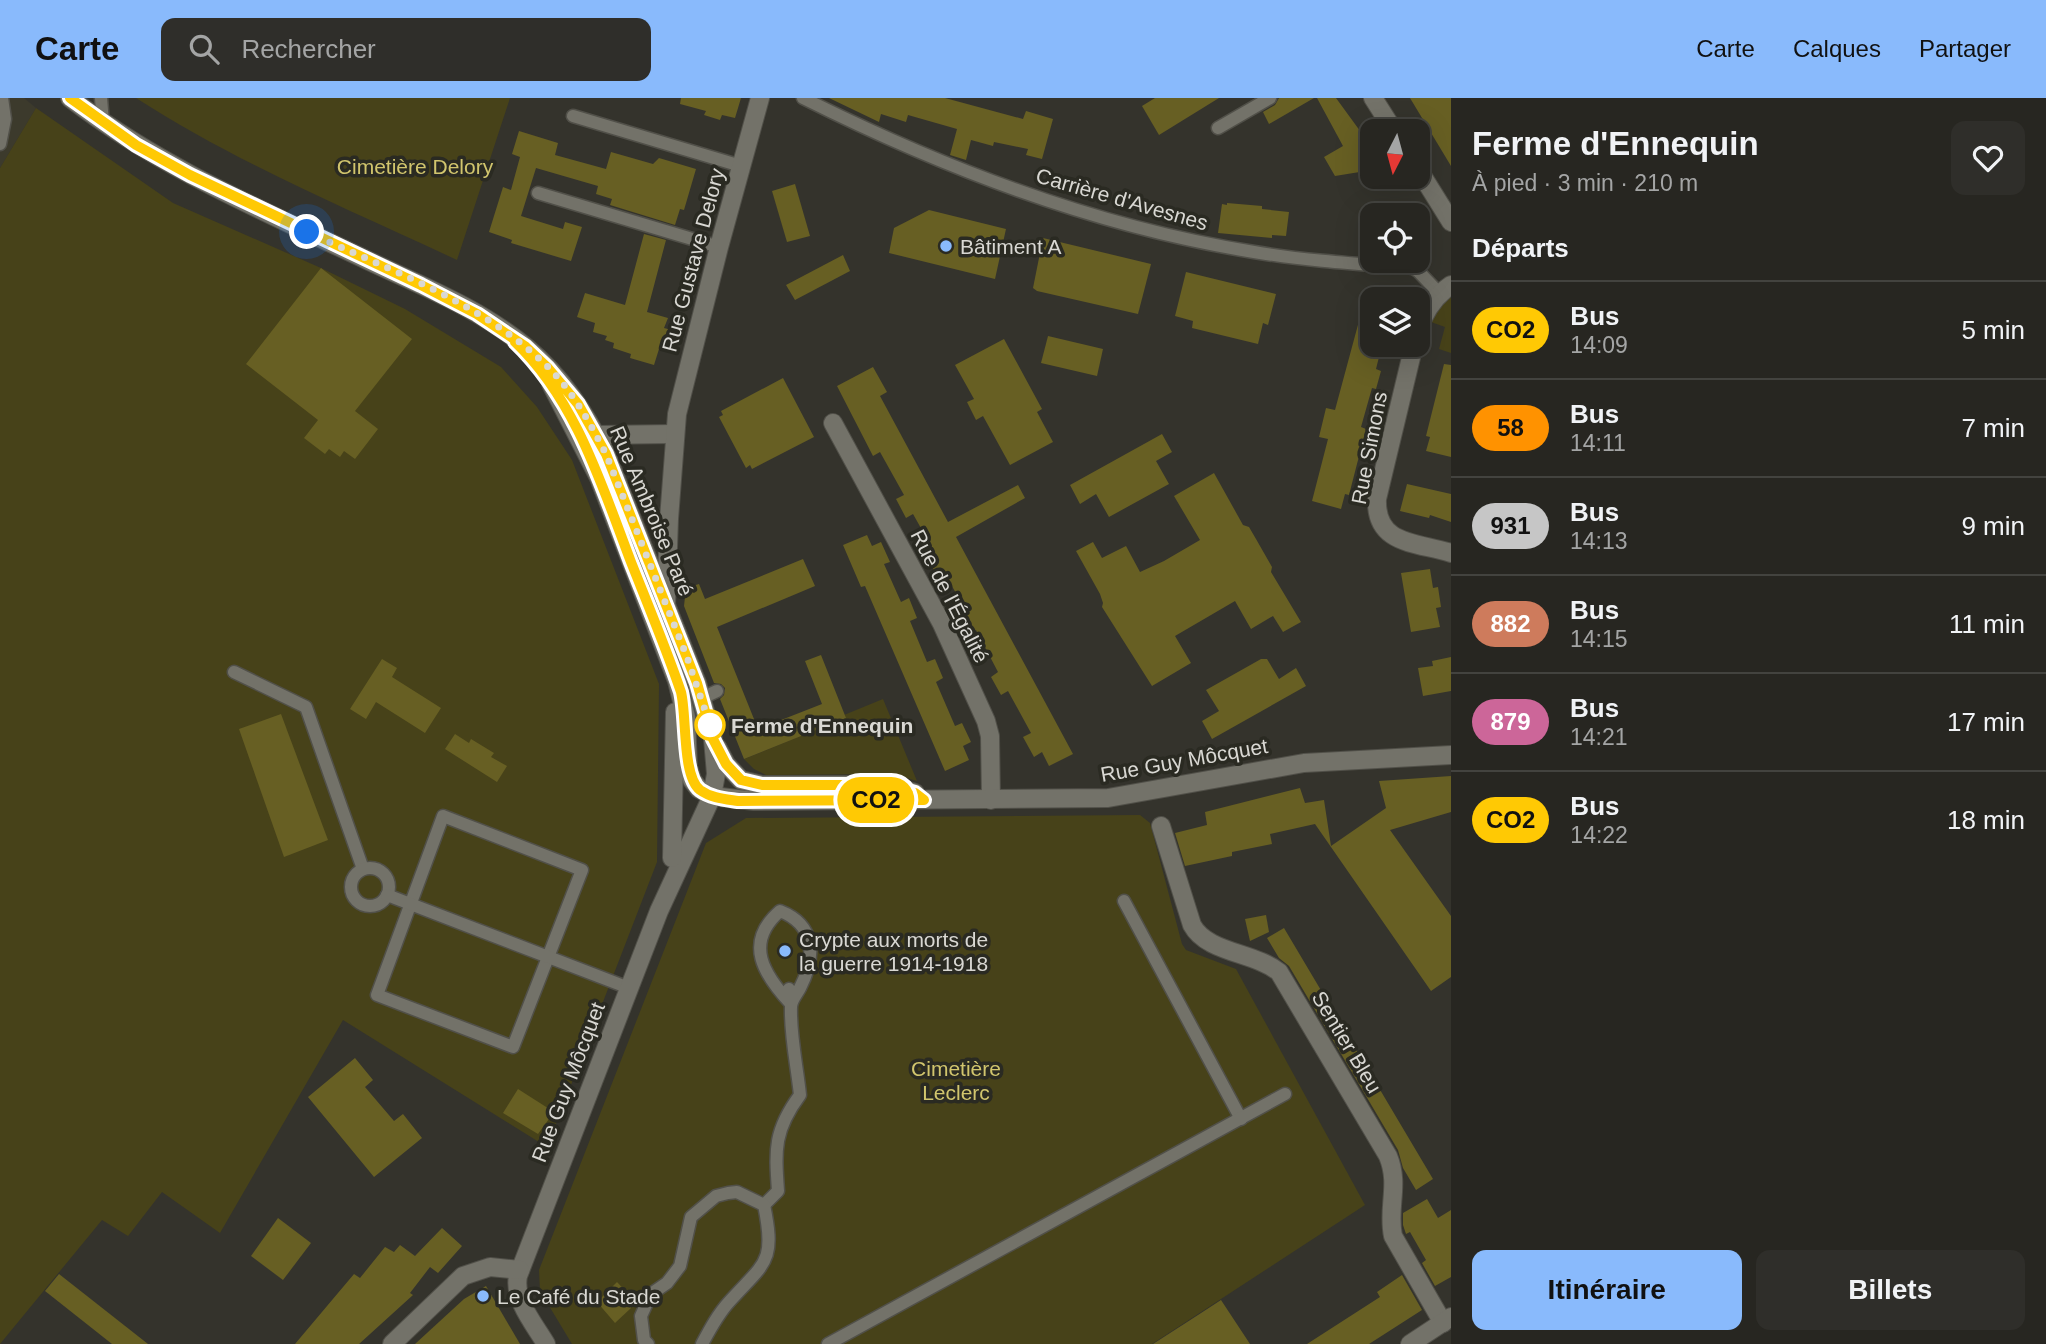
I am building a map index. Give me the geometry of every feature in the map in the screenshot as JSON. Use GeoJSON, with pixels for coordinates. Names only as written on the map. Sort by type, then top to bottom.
{"type":"FeatureCollection","features":[{"type":"Feature","properties":{"kind":"street","name":"Rue Ambroise Paré"},"geometry":{"type":"LineString","coordinates":[[70,98],[103,122],[190,175],[431,290],[501,329],[526,347],[556,376],[578,404],[599,478],[683,701],[689,773],[696,786],[712,796],[716,774],[710,694],[666,606],[606,454],[589,439]]}},
{"type":"Feature","properties":{"kind":"street","name":"Rue Gustave Delory"},"geometry":{"type":"LineString","coordinates":[[666,606],[674,434],[719,247],[760,98]]}},
{"type":"Feature","properties":{"kind":"street"},"geometry":{"type":"LineString","coordinates":[[1373,98],[1386,119]]}},
{"type":"Feature","properties":{"kind":"street"},"geometry":{"type":"LineString","coordinates":[[1430,188],[1451,222]]}},
{"type":"Feature","properties":{"kind":"street"},"geometry":{"type":"LineString","coordinates":[[1430,307],[1445,289]]}},
{"type":"Feature","properties":{"kind":"street","name":"Rue Simons"},"geometry":{"type":"LineString","coordinates":[[1410,357],[1377,499],[1378,518],[1382,527],[1400,540],[1451,554]]}},
{"type":"Feature","properties":{"kind":"street","name":"Rue de l'Égalité"},"geometry":{"type":"LineString","coordinates":[[833,423],[942,624],[986,721],[990,744],[990,800]]}},
{"type":"Feature","properties":{"kind":"street"},"geometry":{"type":"LineString","coordinates":[[589,439],[674,434]]}},
{"type":"Feature","properties":{"kind":"street","name":"Rue Ambroise Paré"},"geometry":{"type":"LineString","coordinates":[[668,657],[673,677],[675,706],[672,858]]}},
{"type":"Feature","properties":{"kind":"street","name":"Rue Ambroise Paré"},"geometry":{"type":"LineString","coordinates":[[713,739],[726,764],[741,780],[762,785],[886,785],[920,796]]}},
{"type":"Feature","properties":{"kind":"street","name":"Rue Guy Môcquet"},"geometry":{"type":"LineString","coordinates":[[659,911],[672,858],[692,815],[712,796],[725,793],[920,796],[990,800],[1122,797],[1304,763],[1451,755]]}},
{"type":"Feature","properties":{"kind":"street","name":"Rue Guy Môcquet"},"geometry":{"type":"LineString","coordinates":[[520,1270],[659,911],[712,796]]}},
{"type":"Feature","properties":{"kind":"street","name":"Sentier Bleu"},"geometry":{"type":"LineString","coordinates":[[1161,825],[1196,934],[1208,942],[1269,965],[1279,972],[1388,1156],[1395,1185],[1390,1221],[1393,1236],[1442,1328]]}},
{"type":"Feature","properties":{"kind":"street"},"geometry":{"type":"LineString","coordinates":[[392,1344],[463,1276],[490,1267],[520,1270],[517,1292],[546,1344]]}},
{"type":"Feature","properties":{"kind":"street"},"geometry":{"type":"LineString","coordinates":[[1410,1344],[1442,1328]]}},
{"type":"Feature","properties":{"kind":"lane"},"geometry":{"type":"LineString","coordinates":[[0,144],[5,119],[2,98]]}},
{"type":"Feature","properties":{"kind":"lane"},"geometry":{"type":"LineString","coordinates":[[102,98],[103,122]]}},
{"type":"Feature","properties":{"kind":"lane","name":"Carrière d'Avesnes"},"geometry":{"type":"LineString","coordinates":[[803,98],[874,134],[925,155],[1086,213],[1162,233],[1253,252],[1413,268],[1445,289]]}},
{"type":"Feature","properties":{"kind":"lane"},"geometry":{"type":"LineString","coordinates":[[1218,128],[1270,98]]}},
{"type":"Feature","properties":{"kind":"lane"},"geometry":{"type":"LineString","coordinates":[[573,116],[741,166]]}},
{"type":"Feature","properties":{"kind":"lane"},"geometry":{"type":"LineString","coordinates":[[538,193],[719,247]]}},
{"type":"Feature","properties":{"kind":"lane"},"geometry":{"type":"LineString","coordinates":[[234,672],[306,707],[363,869]]}},
{"type":"Feature","properties":{"kind":"lane"},"geometry":{"type":"LineString","coordinates":[[443,816],[582,870],[513,1047],[377,995],[411,904],[443,816]]}},
{"type":"Feature","properties":{"kind":"lane"},"geometry":{"type":"LineString","coordinates":[[363,869],[375,869],[385,876],[389,887],[387,895],[376,905],[363,905],[354,896],[352,884],[363,869]]}},
{"type":"Feature","properties":{"kind":"lane"},"geometry":{"type":"LineString","coordinates":[[387,895],[629,988]]}},
{"type":"Feature","properties":{"kind":"lane"},"geometry":{"type":"LineString","coordinates":[[1124,901],[1241,1119]]}},
{"type":"Feature","properties":{"kind":"lane"},"geometry":{"type":"LineString","coordinates":[[780,911],[794,916],[812,949],[809,966],[791,1004],[767,975],[760,956],[761,937],[769,920],[780,911]]}},
{"type":"Feature","properties":{"kind":"lane"},"geometry":{"type":"LineString","coordinates":[[764,1205],[778,1191],[778,1134],[787,1113],[800,1095],[789,989]]}},
{"type":"Feature","properties":{"kind":"lane"},"geometry":{"type":"LineString","coordinates":[[828,1344],[1285,1094]]}},
{"type":"Feature","properties":{"kind":"lane"},"geometry":{"type":"LineString","coordinates":[[643,1343],[641,1315],[651,1294],[667,1283],[680,1266],[691,1217],[716,1196],[728,1193],[737,1192],[764,1205]]}},
{"type":"Feature","properties":{"kind":"lane"},"geometry":{"type":"LineString","coordinates":[[702,1344],[719,1314],[760,1271],[768,1253],[764,1205]]}},
{"type":"Feature","properties":{"kind":"shaded area"},"geometry":{"type":"Polygon","coordinates":[[[0,98],[24,98],[36,108],[0,168],[0,98]]]}},
{"type":"Feature","properties":{"kind":"green space","name":"Cimetière Delory"},"geometry":{"type":"Polygon","coordinates":[[[136,98],[510,98],[457,260],[253,164],[136,98]]]}},
{"type":"Feature","properties":{"kind":"green space"},"geometry":{"type":"Polygon","coordinates":[[[36,108],[173,203],[321,268],[405,309],[501,367],[537,407],[572,460],[659,684],[657,862],[547,1147],[343,1020],[220,1233],[162,1192],[128,1236],[102,1220],[0,1344],[0,168],[36,108]]]}},
{"type":"Feature","properties":{"kind":"green space"},"geometry":{"type":"Polygon","coordinates":[[[1451,297],[1451,353],[1439,349],[1445,327],[1431,322],[1440,304],[1451,297]]]}},
{"type":"Feature","properties":{"kind":"green space"},"geometry":{"type":"Polygon","coordinates":[[[883,699],[917,781],[892,774],[766,775],[754,769],[744,759],[845,718],[844,715],[883,699]]]}},
{"type":"Feature","properties":{"kind":"green space","name":"Cimetière Leclerc"},"geometry":{"type":"Polygon","coordinates":[[[1140,815],[1150,823],[1182,944],[1186,950],[1236,969],[1365,1205],[1152,1344],[572,1344],[540,1291],[539,1270],[706,843],[746,818],[1140,815]]]}},
{"type":"Feature","properties":{"kind":"building"},"geometry":{"type":"Polygon","coordinates":[[[681,98],[741,98],[735,118],[722,115],[720,120],[704,115],[706,111],[680,104],[681,98]]]}},
{"type":"Feature","properties":{"kind":"building"},"geometry":{"type":"Polygon","coordinates":[[[829,98],[945,98],[1023,119],[1026,111],[1053,119],[1042,159],[1026,155],[1028,149],[994,142],[993,146],[971,140],[966,160],[950,155],[957,129],[908,115],[906,122],[881,114],[879,122],[829,98]]]}},
{"type":"Feature","properties":{"kind":"building"},"geometry":{"type":"Polygon","coordinates":[[[1155,98],[1219,98],[1159,135],[1142,106],[1155,98]]]}},
{"type":"Feature","properties":{"kind":"building"},"geometry":{"type":"Polygon","coordinates":[[[1279,98],[1314,98],[1269,124],[1263,112],[1275,105],[1279,98]]]}},
{"type":"Feature","properties":{"kind":"building"},"geometry":{"type":"Polygon","coordinates":[[[1317,98],[1336,98],[1360,131],[1360,172],[1335,176],[1324,157],[1343,146],[1317,98]]]}},
{"type":"Feature","properties":{"kind":"building"},"geometry":{"type":"Polygon","coordinates":[[[1410,98],[1451,98],[1451,166],[1430,131],[1430,119],[1423,119],[1410,98]]]}},
{"type":"Feature","properties":{"kind":"building"},"geometry":{"type":"Polygon","coordinates":[[[519,131],[558,143],[555,155],[606,169],[611,152],[653,164],[659,158],[696,169],[684,210],[680,209],[675,225],[610,205],[612,199],[596,194],[598,186],[536,168],[521,216],[563,229],[565,222],[582,227],[571,261],[511,243],[512,240],[489,232],[503,187],[511,190],[520,157],[512,154],[519,131]]]}},
{"type":"Feature","properties":{"kind":"building"},"geometry":{"type":"Polygon","coordinates":[[[795,184],[810,236],[787,242],[772,191],[795,184]]]}},
{"type":"Feature","properties":{"kind":"building"},"geometry":{"type":"Polygon","coordinates":[[[1222,204],[1289,212],[1286,236],[1272,235],[1272,238],[1218,233],[1222,204]]]}},
{"type":"Feature","properties":{"kind":"building","name":"Bâtiment A"},"geometry":{"type":"Polygon","coordinates":[[[929,210],[1006,229],[995,279],[889,253],[894,228],[929,210]]]}},
{"type":"Feature","properties":{"kind":"building"},"geometry":{"type":"Polygon","coordinates":[[[644,234],[666,240],[647,312],[668,318],[664,328],[679,332],[673,353],[659,349],[654,365],[630,358],[631,354],[613,348],[614,343],[605,340],[607,336],[593,332],[595,323],[577,317],[585,293],[625,305],[644,234]]]}},
{"type":"Feature","properties":{"kind":"building"},"geometry":{"type":"Polygon","coordinates":[[[1043,238],[1151,264],[1138,314],[1033,288],[1043,238]]]}},
{"type":"Feature","properties":{"kind":"building"},"geometry":{"type":"Polygon","coordinates":[[[843,255],[850,271],[795,300],[786,285],[843,255]]]}},
{"type":"Feature","properties":{"kind":"building"},"geometry":{"type":"Polygon","coordinates":[[[321,268],[412,339],[355,411],[378,429],[355,459],[344,451],[340,457],[329,449],[325,454],[304,438],[318,420],[246,364],[321,268]]]}},
{"type":"Feature","properties":{"kind":"building"},"geometry":{"type":"Polygon","coordinates":[[[1186,272],[1276,294],[1268,325],[1263,323],[1258,344],[1192,328],[1193,321],[1175,316],[1186,272]]]}},
{"type":"Feature","properties":{"kind":"building"},"geometry":{"type":"Polygon","coordinates":[[[1360,317],[1360,357],[1379,357],[1376,369],[1381,371],[1376,389],[1372,388],[1361,427],[1366,429],[1349,495],[1345,494],[1341,509],[1312,501],[1328,439],[1319,437],[1326,408],[1335,410],[1360,317]]]}},
{"type":"Feature","properties":{"kind":"building"},"geometry":{"type":"Polygon","coordinates":[[[1048,336],[1103,349],[1097,376],[1041,363],[1048,336]]]}},
{"type":"Feature","properties":{"kind":"building"},"geometry":{"type":"Polygon","coordinates":[[[1004,339],[1042,409],[1037,412],[1053,442],[1010,465],[983,416],[976,420],[967,402],[974,399],[955,365],[1004,339]]]}},
{"type":"Feature","properties":{"kind":"building"},"geometry":{"type":"Polygon","coordinates":[[[1444,364],[1451,365],[1451,457],[1426,451],[1430,437],[1426,436],[1444,364]]]}},
{"type":"Feature","properties":{"kind":"building"},"geometry":{"type":"Polygon","coordinates":[[[873,367],[887,392],[880,396],[948,522],[1018,485],[1025,498],[956,537],[1073,754],[1049,766],[1042,752],[1034,757],[1023,737],[1031,733],[1008,691],[1001,695],[991,677],[998,672],[976,630],[968,634],[958,615],[966,611],[944,572],[937,576],[927,557],[935,553],[913,514],[906,518],[896,499],[904,495],[880,452],[873,456],[837,386],[873,367]]]}},
{"type":"Feature","properties":{"kind":"building"},"geometry":{"type":"Polygon","coordinates":[[[783,378],[814,437],[752,469],[750,465],[746,468],[719,417],[723,415],[721,411],[783,378]]]}},
{"type":"Feature","properties":{"kind":"building"},"geometry":{"type":"Polygon","coordinates":[[[1162,434],[1172,452],[1156,461],[1169,484],[1109,517],[1096,494],[1080,504],[1070,485],[1162,434]]]}},
{"type":"Feature","properties":{"kind":"building"},"geometry":{"type":"Polygon","coordinates":[[[1214,473],[1243,525],[1249,527],[1272,567],[1271,572],[1301,622],[1283,632],[1273,616],[1251,629],[1235,601],[1175,636],[1191,663],[1152,686],[1102,607],[1100,594],[1076,551],[1093,542],[1102,558],[1126,546],[1140,572],[1164,561],[1200,540],[1174,496],[1214,473]]]}},
{"type":"Feature","properties":{"kind":"building"},"geometry":{"type":"Polygon","coordinates":[[[1407,484],[1451,494],[1451,522],[1430,515],[1429,518],[1400,511],[1407,484]]]}},
{"type":"Feature","properties":{"kind":"building"},"geometry":{"type":"Polygon","coordinates":[[[867,535],[872,546],[881,542],[890,562],[884,564],[901,602],[909,598],[917,618],[910,621],[927,662],[935,659],[943,678],[936,682],[955,726],[962,723],[971,742],[963,746],[969,760],[945,771],[865,586],[861,587],[843,545],[867,535]]]}},
{"type":"Feature","properties":{"kind":"building"},"geometry":{"type":"Polygon","coordinates":[[[803,559],[815,586],[717,627],[758,729],[822,704],[805,661],[821,655],[846,718],[744,759],[720,699],[725,688],[714,683],[684,606],[686,588],[699,584],[705,599],[803,559]]]}},
{"type":"Feature","properties":{"kind":"building"},"geometry":{"type":"Polygon","coordinates":[[[1430,569],[1433,588],[1438,587],[1441,607],[1436,608],[1440,627],[1411,632],[1401,573],[1430,569]]]}},
{"type":"Feature","properties":{"kind":"building"},"geometry":{"type":"Polygon","coordinates":[[[1451,657],[1451,691],[1423,696],[1418,668],[1433,666],[1432,661],[1451,657]]]}},
{"type":"Feature","properties":{"kind":"building"},"geometry":{"type":"Polygon","coordinates":[[[382,659],[397,668],[392,677],[441,708],[425,733],[376,702],[366,719],[350,709],[382,659]]]}},
{"type":"Feature","properties":{"kind":"building"},"geometry":{"type":"Polygon","coordinates":[[[1261,659],[1267,659],[1279,679],[1296,668],[1306,686],[1212,739],[1202,721],[1219,711],[1206,690],[1261,659]]]}},
{"type":"Feature","properties":{"kind":"building"},"geometry":{"type":"Polygon","coordinates":[[[281,714],[328,840],[284,857],[239,729],[281,714]]]}},
{"type":"Feature","properties":{"kind":"building"},"geometry":{"type":"Polygon","coordinates":[[[455,734],[469,743],[471,739],[494,753],[491,757],[507,766],[497,782],[445,749],[455,734]]]}},
{"type":"Feature","properties":{"kind":"building"},"geometry":{"type":"Polygon","coordinates":[[[1451,776],[1451,812],[1390,830],[1451,916],[1451,977],[1431,991],[1315,824],[1270,834],[1272,844],[1185,866],[1175,833],[1207,825],[1205,812],[1300,788],[1305,803],[1324,800],[1331,846],[1386,808],[1379,781],[1451,776]]]}},
{"type":"Feature","properties":{"kind":"building"},"geometry":{"type":"Polygon","coordinates":[[[1266,915],[1269,932],[1250,941],[1245,919],[1266,915]]]}},
{"type":"Feature","properties":{"kind":"building"},"geometry":{"type":"Polygon","coordinates":[[[1284,928],[1433,1179],[1416,1190],[1403,1168],[1398,1150],[1289,966],[1279,958],[1267,938],[1284,928]]]}},
{"type":"Feature","properties":{"kind":"building"},"geometry":{"type":"Polygon","coordinates":[[[355,1058],[373,1080],[365,1087],[394,1121],[403,1114],[422,1138],[374,1177],[308,1097],[355,1058]]]}},
{"type":"Feature","properties":{"kind":"building"},"geometry":{"type":"Polygon","coordinates":[[[518,1089],[554,1112],[538,1134],[503,1113],[518,1089]]]}},
{"type":"Feature","properties":{"kind":"building"},"geometry":{"type":"Polygon","coordinates":[[[1427,1199],[1438,1218],[1451,1210],[1451,1277],[1435,1286],[1422,1263],[1426,1260],[1410,1232],[1406,1234],[1403,1225],[1403,1213],[1427,1199]]]}},
{"type":"Feature","properties":{"kind":"building"},"geometry":{"type":"Polygon","coordinates":[[[278,1218],[311,1243],[283,1280],[251,1256],[278,1218]]]}},
{"type":"Feature","properties":{"kind":"building"},"geometry":{"type":"Polygon","coordinates":[[[442,1228],[462,1246],[438,1273],[430,1267],[410,1293],[413,1295],[359,1344],[295,1344],[354,1274],[360,1278],[385,1247],[394,1252],[400,1245],[415,1256],[442,1228]]]}},
{"type":"Feature","properties":{"kind":"building"},"geometry":{"type":"Polygon","coordinates":[[[59,1274],[148,1344],[112,1344],[45,1291],[59,1274]]]}},
{"type":"Feature","properties":{"kind":"building"},"geometry":{"type":"Polygon","coordinates":[[[1402,1275],[1422,1310],[1369,1344],[1307,1344],[1380,1297],[1377,1292],[1402,1275]]]}},
{"type":"Feature","properties":{"kind":"building"},"geometry":{"type":"Polygon","coordinates":[[[617,1282],[630,1296],[631,1308],[615,1323],[597,1302],[617,1282]]]}},
{"type":"Feature","properties":{"kind":"building"},"geometry":{"type":"Polygon","coordinates":[[[486,1286],[520,1344],[415,1344],[464,1299],[486,1286]]]}},
{"type":"Feature","properties":{"kind":"building"},"geometry":{"type":"Polygon","coordinates":[[[1221,1300],[1250,1344],[1153,1344],[1198,1315],[1221,1300]]]}},
{"type":"Feature","properties":{"kind":"bus line","name":"CO2"},"geometry":{"type":"LineString","coordinates":[[70,98],[136,145],[190,175],[477,314],[526,347],[547,367],[578,404],[606,454],[697,683],[713,739],[726,764],[741,780],[762,785],[886,785],[915,793],[924,800],[738,801],[712,796],[696,786],[688,767],[681,692],[599,478],[554,388],[515,342]]}},
{"type":"Feature","properties":{"kind":"place","name":"Bâtiment A"},"geometry":{"type":"Point","coordinates":[946,246]}},
{"type":"Feature","properties":{"kind":"place","name":"Ferme d'Ennequin"},"geometry":{"type":"Point","coordinates":[710,725]}},
{"type":"Feature","properties":{"kind":"place","name":"Crypte aux morts de la guerre 1914-1918"},"geometry":{"type":"Point","coordinates":[785,951]}},
{"type":"Feature","properties":{"kind":"place","name":"Le Café du Stade"},"geometry":{"type":"Point","coordinates":[483,1296]}},
{"type":"Feature","properties":{"kind":"route"},"geometry":{"type":"LineString","coordinates":[[307,232],[477,314],[526,347],[564,385],[592,425],[606,454],[697,683],[710,725]]}}]}
